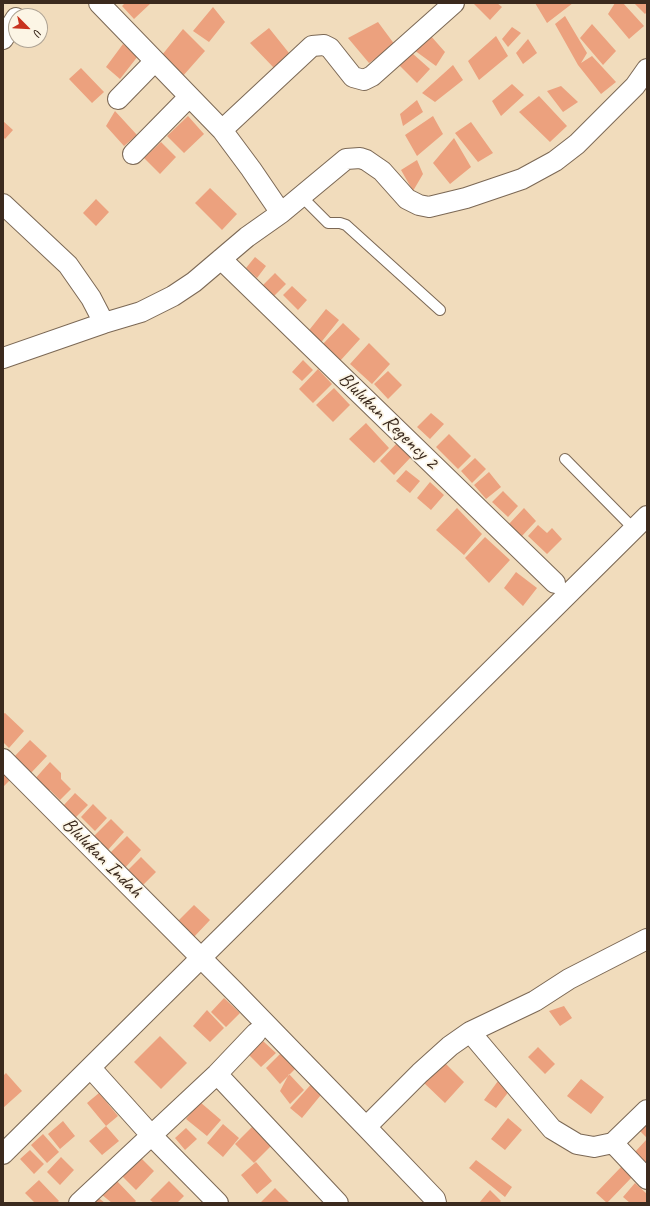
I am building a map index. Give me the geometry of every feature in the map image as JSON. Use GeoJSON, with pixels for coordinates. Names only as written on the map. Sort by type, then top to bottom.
{"type":"FeatureCollection","features":[{"type":"Feature","properties":{"kind":"street"},"geometry":{"type":"LineString","coordinates":[[99,3],[222,130],[252,169],[281,213]]}},
{"type":"Feature","properties":{"kind":"street"},"geometry":{"type":"LineString","coordinates":[[222,130],[312,46],[324,45],[330,48],[353,77],[361,81],[372,76],[454,3]]}},
{"type":"Feature","properties":{"kind":"street"},"geometry":{"type":"LineString","coordinates":[[118,99],[155,61]]}},
{"type":"Feature","properties":{"kind":"street"},"geometry":{"type":"LineString","coordinates":[[3,358],[157,306],[194,282],[247,237],[281,213],[346,159],[360,158],[374,164],[407,199],[419,205],[440,206],[522,179],[555,161],[577,144],[635,86],[647,69]]}},
{"type":"Feature","properties":{"kind":"street"},"geometry":{"type":"LineString","coordinates":[[133,154],[189,97]]}},
{"type":"Feature","properties":{"kind":"street"},"geometry":{"type":"LineString","coordinates":[[3,204],[68,265],[92,298],[104,323]]}},
{"type":"Feature","properties":{"kind":"street","name":"Blulukan Regency 2"},"geometry":{"type":"LineString","coordinates":[[221,259],[555,583]]}},
{"type":"Feature","properties":{"kind":"street"},"geometry":{"type":"LineString","coordinates":[[3,1154],[640,523]]}},
{"type":"Feature","properties":{"kind":"street","name":"Blulukan Indah"},"geometry":{"type":"LineString","coordinates":[[3,759],[366,1127],[435,1199],[436,1203]]}},
{"type":"Feature","properties":{"kind":"street"},"geometry":{"type":"LineString","coordinates":[[366,1127],[420,1073],[450,1046],[470,1032],[535,1001],[575,976],[647,939]]}},
{"type":"Feature","properties":{"kind":"street"},"geometry":{"type":"LineString","coordinates":[[470,1032],[552,1129],[559,1135],[585,1146],[602,1146],[613,1143],[647,1110]]}},
{"type":"Feature","properties":{"kind":"street"},"geometry":{"type":"LineString","coordinates":[[79,1203],[217,1074],[256,1033]]}},
{"type":"Feature","properties":{"kind":"street"},"geometry":{"type":"LineString","coordinates":[[217,1074],[338,1203]]}},
{"type":"Feature","properties":{"kind":"street"},"geometry":{"type":"LineString","coordinates":[[97,1075],[151,1135],[206,1200]]}},
{"type":"Feature","properties":{"kind":"street"},"geometry":{"type":"LineString","coordinates":[[613,1143],[647,1179]]}},
{"type":"Feature","properties":{"kind":"lane"},"geometry":{"type":"LineString","coordinates":[[301,196],[328,224],[340,223],[346,226],[440,310]]}},
{"type":"Feature","properties":{"kind":"lane"},"geometry":{"type":"LineString","coordinates":[[565,459],[640,523]]}},
{"type":"Feature","properties":{"kind":"building"},"geometry":{"type":"Polygon","coordinates":[[[125,3],[151,3],[134,19],[122,6],[125,3]]]}},
{"type":"Feature","properties":{"kind":"building"},"geometry":{"type":"Polygon","coordinates":[[[473,3],[497,3],[502,7],[490,20],[473,3]]]}},
{"type":"Feature","properties":{"kind":"building"},"geometry":{"type":"Polygon","coordinates":[[[535,3],[573,3],[547,23],[535,3]]]}},
{"type":"Feature","properties":{"kind":"building"},"geometry":{"type":"Polygon","coordinates":[[[615,3],[623,3],[644,26],[629,39],[608,14],[615,3]]]}},
{"type":"Feature","properties":{"kind":"building"},"geometry":{"type":"Polygon","coordinates":[[[634,3],[647,3],[647,12],[645,14],[634,3]]]}},
{"type":"Feature","properties":{"kind":"building"},"geometry":{"type":"Polygon","coordinates":[[[213,7],[225,22],[209,42],[193,31],[213,7]]]}},
{"type":"Feature","properties":{"kind":"building"},"geometry":{"type":"Polygon","coordinates":[[[565,16],[587,53],[581,63],[592,56],[616,82],[601,94],[578,65],[555,24],[565,16]]]}},
{"type":"Feature","properties":{"kind":"building"},"geometry":{"type":"Polygon","coordinates":[[[378,22],[395,45],[369,63],[348,38],[378,22]]]}},
{"type":"Feature","properties":{"kind":"building"},"geometry":{"type":"Polygon","coordinates":[[[592,24],[616,51],[603,65],[580,38],[592,24]]]}},
{"type":"Feature","properties":{"kind":"building"},"geometry":{"type":"Polygon","coordinates":[[[512,27],[521,33],[508,47],[502,39],[512,27]]]}},
{"type":"Feature","properties":{"kind":"building"},"geometry":{"type":"Polygon","coordinates":[[[269,28],[289,53],[274,68],[250,43],[269,28]]]}},
{"type":"Feature","properties":{"kind":"building"},"geometry":{"type":"Polygon","coordinates":[[[183,29],[205,51],[182,77],[162,55],[183,29]]]}},
{"type":"Feature","properties":{"kind":"building"},"geometry":{"type":"Polygon","coordinates":[[[430,35],[445,52],[436,66],[414,50],[430,35]]]}},
{"type":"Feature","properties":{"kind":"building"},"geometry":{"type":"Polygon","coordinates":[[[496,36],[508,56],[479,80],[468,61],[496,36]]]}},
{"type":"Feature","properties":{"kind":"building"},"geometry":{"type":"Polygon","coordinates":[[[528,39],[537,53],[523,64],[516,53],[528,39]]]}},
{"type":"Feature","properties":{"kind":"building"},"geometry":{"type":"Polygon","coordinates":[[[123,44],[138,56],[120,79],[106,67],[123,44]]]}},
{"type":"Feature","properties":{"kind":"building"},"geometry":{"type":"Polygon","coordinates":[[[412,53],[430,69],[417,83],[394,60],[412,53]]]}},
{"type":"Feature","properties":{"kind":"building"},"geometry":{"type":"Polygon","coordinates":[[[453,65],[463,80],[435,102],[422,93],[453,65]]]}},
{"type":"Feature","properties":{"kind":"building"},"geometry":{"type":"Polygon","coordinates":[[[81,68],[104,92],[92,103],[69,79],[81,68]]]}},
{"type":"Feature","properties":{"kind":"building"},"geometry":{"type":"Polygon","coordinates":[[[512,84],[524,95],[501,116],[492,101],[512,84]]]}},
{"type":"Feature","properties":{"kind":"building"},"geometry":{"type":"Polygon","coordinates":[[[561,86],[578,102],[563,112],[547,91],[561,86]]]}},
{"type":"Feature","properties":{"kind":"building"},"geometry":{"type":"Polygon","coordinates":[[[539,96],[567,126],[550,142],[519,112],[539,96]]]}},
{"type":"Feature","properties":{"kind":"building"},"geometry":{"type":"Polygon","coordinates":[[[417,100],[423,112],[403,126],[400,114],[417,100]]]}},
{"type":"Feature","properties":{"kind":"building"},"geometry":{"type":"Polygon","coordinates":[[[115,111],[137,135],[124,146],[106,126],[115,111]]]}},
{"type":"Feature","properties":{"kind":"building"},"geometry":{"type":"Polygon","coordinates":[[[188,116],[204,134],[184,153],[167,136],[188,116]]]}},
{"type":"Feature","properties":{"kind":"building"},"geometry":{"type":"Polygon","coordinates":[[[433,116],[443,134],[417,156],[405,135],[433,116]]]}},
{"type":"Feature","properties":{"kind":"building"},"geometry":{"type":"Polygon","coordinates":[[[3,121],[13,130],[5,139],[3,137],[3,121]]]}},
{"type":"Feature","properties":{"kind":"building"},"geometry":{"type":"Polygon","coordinates":[[[471,122],[493,153],[478,162],[455,133],[471,122]]]}},
{"type":"Feature","properties":{"kind":"building"},"geometry":{"type":"Polygon","coordinates":[[[454,138],[471,167],[450,184],[433,163],[454,138]]]}},
{"type":"Feature","properties":{"kind":"building"},"geometry":{"type":"Polygon","coordinates":[[[161,142],[176,157],[160,174],[144,158],[161,142]]]}},
{"type":"Feature","properties":{"kind":"building"},"geometry":{"type":"Polygon","coordinates":[[[417,160],[423,174],[413,191],[401,170],[417,160]]]}},
{"type":"Feature","properties":{"kind":"building"},"geometry":{"type":"Polygon","coordinates":[[[210,188],[237,214],[222,230],[195,203],[210,188]]]}},
{"type":"Feature","properties":{"kind":"building"},"geometry":{"type":"Polygon","coordinates":[[[96,199],[109,212],[96,226],[83,213],[96,199]]]}},
{"type":"Feature","properties":{"kind":"building"},"geometry":{"type":"Polygon","coordinates":[[[255,257],[266,266],[257,278],[246,268],[255,257]]]}},
{"type":"Feature","properties":{"kind":"building"},"geometry":{"type":"Polygon","coordinates":[[[275,273],[286,284],[274,296],[262,286],[275,273]]]}},
{"type":"Feature","properties":{"kind":"building"},"geometry":{"type":"Polygon","coordinates":[[[292,286],[307,300],[298,310],[283,295],[292,286]]]}},
{"type":"Feature","properties":{"kind":"building"},"geometry":{"type":"Polygon","coordinates":[[[326,309],[339,320],[319,345],[306,334],[326,309]]]}},
{"type":"Feature","properties":{"kind":"building"},"geometry":{"type":"Polygon","coordinates":[[[343,323],[360,339],[340,361],[322,345],[343,323]]]}},
{"type":"Feature","properties":{"kind":"building"},"geometry":{"type":"Polygon","coordinates":[[[369,343],[390,364],[372,384],[350,364],[369,343]]]}},
{"type":"Feature","properties":{"kind":"building"},"geometry":{"type":"Polygon","coordinates":[[[303,360],[313,370],[302,381],[292,372],[303,360]]]}},
{"type":"Feature","properties":{"kind":"building"},"geometry":{"type":"Polygon","coordinates":[[[318,369],[332,384],[313,403],[299,389],[318,369]]]}},
{"type":"Feature","properties":{"kind":"building"},"geometry":{"type":"Polygon","coordinates":[[[388,371],[402,385],[388,399],[374,384],[388,371]]]}},
{"type":"Feature","properties":{"kind":"building"},"geometry":{"type":"Polygon","coordinates":[[[334,388],[350,405],[333,422],[316,405],[334,388]]]}},
{"type":"Feature","properties":{"kind":"building"},"geometry":{"type":"Polygon","coordinates":[[[431,413],[444,424],[430,439],[417,427],[431,413]]]}},
{"type":"Feature","properties":{"kind":"building"},"geometry":{"type":"Polygon","coordinates":[[[366,423],[389,448],[374,463],[349,439],[366,423]]]}},
{"type":"Feature","properties":{"kind":"building"},"geometry":{"type":"Polygon","coordinates":[[[449,434],[471,456],[458,469],[436,447],[449,434]]]}},
{"type":"Feature","properties":{"kind":"building"},"geometry":{"type":"Polygon","coordinates":[[[397,443],[411,457],[394,475],[380,461],[397,443]]]}},
{"type":"Feature","properties":{"kind":"building"},"geometry":{"type":"Polygon","coordinates":[[[475,458],[486,469],[472,483],[461,471],[475,458]]]}},
{"type":"Feature","properties":{"kind":"building"},"geometry":{"type":"Polygon","coordinates":[[[406,470],[420,481],[410,493],[396,481],[406,470]]]}},
{"type":"Feature","properties":{"kind":"building"},"geometry":{"type":"Polygon","coordinates":[[[489,472],[501,487],[486,499],[474,485],[489,472]]]}},
{"type":"Feature","properties":{"kind":"building"},"geometry":{"type":"Polygon","coordinates":[[[430,482],[444,495],[431,510],[417,498],[430,482]]]}},
{"type":"Feature","properties":{"kind":"building"},"geometry":{"type":"Polygon","coordinates":[[[503,491],[518,506],[508,517],[492,502],[503,491]]]}},
{"type":"Feature","properties":{"kind":"building"},"geometry":{"type":"Polygon","coordinates":[[[457,508],[482,534],[464,555],[436,530],[457,508]]]}},
{"type":"Feature","properties":{"kind":"building"},"geometry":{"type":"Polygon","coordinates":[[[524,508],[536,521],[521,537],[508,525],[524,508]]]}},
{"type":"Feature","properties":{"kind":"building"},"geometry":{"type":"Polygon","coordinates":[[[538,525],[547,533],[552,528],[562,539],[547,554],[528,536],[538,525]]]}},
{"type":"Feature","properties":{"kind":"building"},"geometry":{"type":"Polygon","coordinates":[[[485,537],[510,560],[489,583],[465,558],[485,537]]]}},
{"type":"Feature","properties":{"kind":"building"},"geometry":{"type":"Polygon","coordinates":[[[516,572],[537,588],[523,606],[504,588],[516,572]]]}},
{"type":"Feature","properties":{"kind":"building"},"geometry":{"type":"Polygon","coordinates":[[[5,713],[24,731],[9,748],[3,742],[3,714],[5,713]]]}},
{"type":"Feature","properties":{"kind":"building"},"geometry":{"type":"Polygon","coordinates":[[[30,740],[47,756],[30,774],[13,758],[30,740]]]}},
{"type":"Feature","properties":{"kind":"building"},"geometry":{"type":"Polygon","coordinates":[[[50,762],[61,773],[61,779],[71,789],[60,800],[50,790],[46,794],[33,781],[50,762]]]}},
{"type":"Feature","properties":{"kind":"building"},"geometry":{"type":"Polygon","coordinates":[[[3,769],[12,778],[3,787],[3,769]]]}},
{"type":"Feature","properties":{"kind":"building"},"geometry":{"type":"Polygon","coordinates":[[[75,793],[88,805],[75,818],[63,806],[75,793]]]}},
{"type":"Feature","properties":{"kind":"building"},"geometry":{"type":"Polygon","coordinates":[[[93,804],[107,818],[95,831],[81,817],[93,804]]]}},
{"type":"Feature","properties":{"kind":"building"},"geometry":{"type":"Polygon","coordinates":[[[111,819],[124,832],[107,851],[93,837],[111,819]]]}},
{"type":"Feature","properties":{"kind":"building"},"geometry":{"type":"Polygon","coordinates":[[[127,836],[141,850],[124,869],[109,854],[127,836]]]}},
{"type":"Feature","properties":{"kind":"building"},"geometry":{"type":"Polygon","coordinates":[[[141,857],[156,872],[141,887],[126,872],[141,857]]]}},
{"type":"Feature","properties":{"kind":"building"},"geometry":{"type":"Polygon","coordinates":[[[194,905],[210,920],[193,938],[177,922],[194,905]]]}},
{"type":"Feature","properties":{"kind":"building"},"geometry":{"type":"Polygon","coordinates":[[[224,998],[240,1013],[226,1027],[211,1012],[224,998]]]}},
{"type":"Feature","properties":{"kind":"building"},"geometry":{"type":"Polygon","coordinates":[[[564,1006],[572,1018],[560,1026],[549,1011],[564,1006]]]}},
{"type":"Feature","properties":{"kind":"building"},"geometry":{"type":"Polygon","coordinates":[[[207,1010],[224,1028],[210,1042],[193,1026],[207,1010]]]}},
{"type":"Feature","properties":{"kind":"building"},"geometry":{"type":"Polygon","coordinates":[[[160,1036],[187,1063],[161,1089],[134,1062],[160,1036]]]}},
{"type":"Feature","properties":{"kind":"building"},"geometry":{"type":"Polygon","coordinates":[[[263,1041],[276,1053],[261,1067],[249,1055],[263,1041]]]}},
{"type":"Feature","properties":{"kind":"building"},"geometry":{"type":"Polygon","coordinates":[[[538,1047],[555,1064],[545,1074],[528,1057],[538,1047]]]}},
{"type":"Feature","properties":{"kind":"building"},"geometry":{"type":"Polygon","coordinates":[[[281,1053],[295,1069],[280,1084],[266,1068],[281,1053]]]}},
{"type":"Feature","properties":{"kind":"building"},"geometry":{"type":"Polygon","coordinates":[[[442,1060],[464,1082],[445,1103],[423,1082],[442,1060]]]}},
{"type":"Feature","properties":{"kind":"building"},"geometry":{"type":"Polygon","coordinates":[[[6,1073],[22,1091],[3,1108],[3,1076],[6,1073]]]}},
{"type":"Feature","properties":{"kind":"building"},"geometry":{"type":"Polygon","coordinates":[[[289,1074],[304,1090],[290,1104],[280,1091],[289,1074]]]}},
{"type":"Feature","properties":{"kind":"building"},"geometry":{"type":"Polygon","coordinates":[[[581,1079],[604,1097],[591,1114],[567,1096],[581,1079]]]}},
{"type":"Feature","properties":{"kind":"building"},"geometry":{"type":"Polygon","coordinates":[[[314,1081],[325,1090],[302,1118],[290,1108],[314,1081]]]}},
{"type":"Feature","properties":{"kind":"building"},"geometry":{"type":"Polygon","coordinates":[[[498,1081],[510,1090],[496,1108],[484,1100],[498,1081]]]}},
{"type":"Feature","properties":{"kind":"building"},"geometry":{"type":"Polygon","coordinates":[[[99,1093],[118,1116],[106,1126],[87,1103],[99,1093]]]}},
{"type":"Feature","properties":{"kind":"building"},"geometry":{"type":"Polygon","coordinates":[[[200,1102],[221,1120],[207,1136],[186,1119],[200,1102]]]}},
{"type":"Feature","properties":{"kind":"building"},"geometry":{"type":"Polygon","coordinates":[[[508,1118],[522,1130],[505,1150],[491,1139],[508,1118]]]}},
{"type":"Feature","properties":{"kind":"building"},"geometry":{"type":"Polygon","coordinates":[[[647,1118],[647,1138],[636,1127],[647,1118]]]}},
{"type":"Feature","properties":{"kind":"building"},"geometry":{"type":"Polygon","coordinates":[[[63,1121],[75,1136],[60,1149],[48,1134],[63,1121]]]}},
{"type":"Feature","properties":{"kind":"building"},"geometry":{"type":"Polygon","coordinates":[[[223,1124],[239,1138],[223,1157],[207,1143],[223,1124]]]}},
{"type":"Feature","properties":{"kind":"building"},"geometry":{"type":"Polygon","coordinates":[[[255,1124],[274,1143],[254,1163],[235,1144],[255,1124]]]}},
{"type":"Feature","properties":{"kind":"building"},"geometry":{"type":"Polygon","coordinates":[[[106,1126],[119,1141],[102,1155],[89,1141],[106,1126]]]}},
{"type":"Feature","properties":{"kind":"building"},"geometry":{"type":"Polygon","coordinates":[[[186,1128],[197,1139],[185,1150],[175,1138],[186,1128]]]}},
{"type":"Feature","properties":{"kind":"building"},"geometry":{"type":"Polygon","coordinates":[[[43,1134],[59,1152],[47,1163],[31,1145],[43,1134]]]}},
{"type":"Feature","properties":{"kind":"building"},"geometry":{"type":"Polygon","coordinates":[[[647,1139],[647,1166],[634,1153],[647,1139]]]}},
{"type":"Feature","properties":{"kind":"building"},"geometry":{"type":"Polygon","coordinates":[[[30,1150],[44,1164],[34,1174],[20,1159],[30,1150]]]}},
{"type":"Feature","properties":{"kind":"building"},"geometry":{"type":"Polygon","coordinates":[[[139,1156],[154,1171],[136,1190],[121,1175],[139,1156]]]}},
{"type":"Feature","properties":{"kind":"building"},"geometry":{"type":"Polygon","coordinates":[[[61,1157],[74,1170],[60,1185],[47,1172],[61,1157]]]}},
{"type":"Feature","properties":{"kind":"building"},"geometry":{"type":"Polygon","coordinates":[[[476,1160],[512,1187],[505,1197],[469,1168],[476,1160]]]}},
{"type":"Feature","properties":{"kind":"building"},"geometry":{"type":"Polygon","coordinates":[[[256,1162],[272,1181],[257,1194],[241,1175],[256,1162]]]}},
{"type":"Feature","properties":{"kind":"building"},"geometry":{"type":"Polygon","coordinates":[[[623,1165],[634,1175],[607,1203],[596,1193],[623,1165]]]}},
{"type":"Feature","properties":{"kind":"building"},"geometry":{"type":"Polygon","coordinates":[[[39,1180],[59,1201],[57,1203],[35,1203],[25,1193],[39,1180]]]}},
{"type":"Feature","properties":{"kind":"building"},"geometry":{"type":"Polygon","coordinates":[[[116,1180],[136,1201],[134,1203],[112,1203],[101,1194],[116,1180]]]}},
{"type":"Feature","properties":{"kind":"building"},"geometry":{"type":"Polygon","coordinates":[[[169,1181],[184,1196],[177,1203],[154,1203],[150,1200],[169,1181]]]}},
{"type":"Feature","properties":{"kind":"building"},"geometry":{"type":"Polygon","coordinates":[[[635,1183],[647,1194],[647,1203],[630,1203],[623,1197],[635,1183]]]}},
{"type":"Feature","properties":{"kind":"building"},"geometry":{"type":"Polygon","coordinates":[[[275,1188],[290,1203],[260,1203],[275,1188]]]}},
{"type":"Feature","properties":{"kind":"building"},"geometry":{"type":"Polygon","coordinates":[[[490,1190],[501,1201],[499,1203],[479,1203],[490,1190]]]}},
{"type":"Feature","properties":{"kind":"building"},"geometry":{"type":"Polygon","coordinates":[[[96,1196],[105,1203],[89,1203],[96,1196]]]}}]}
